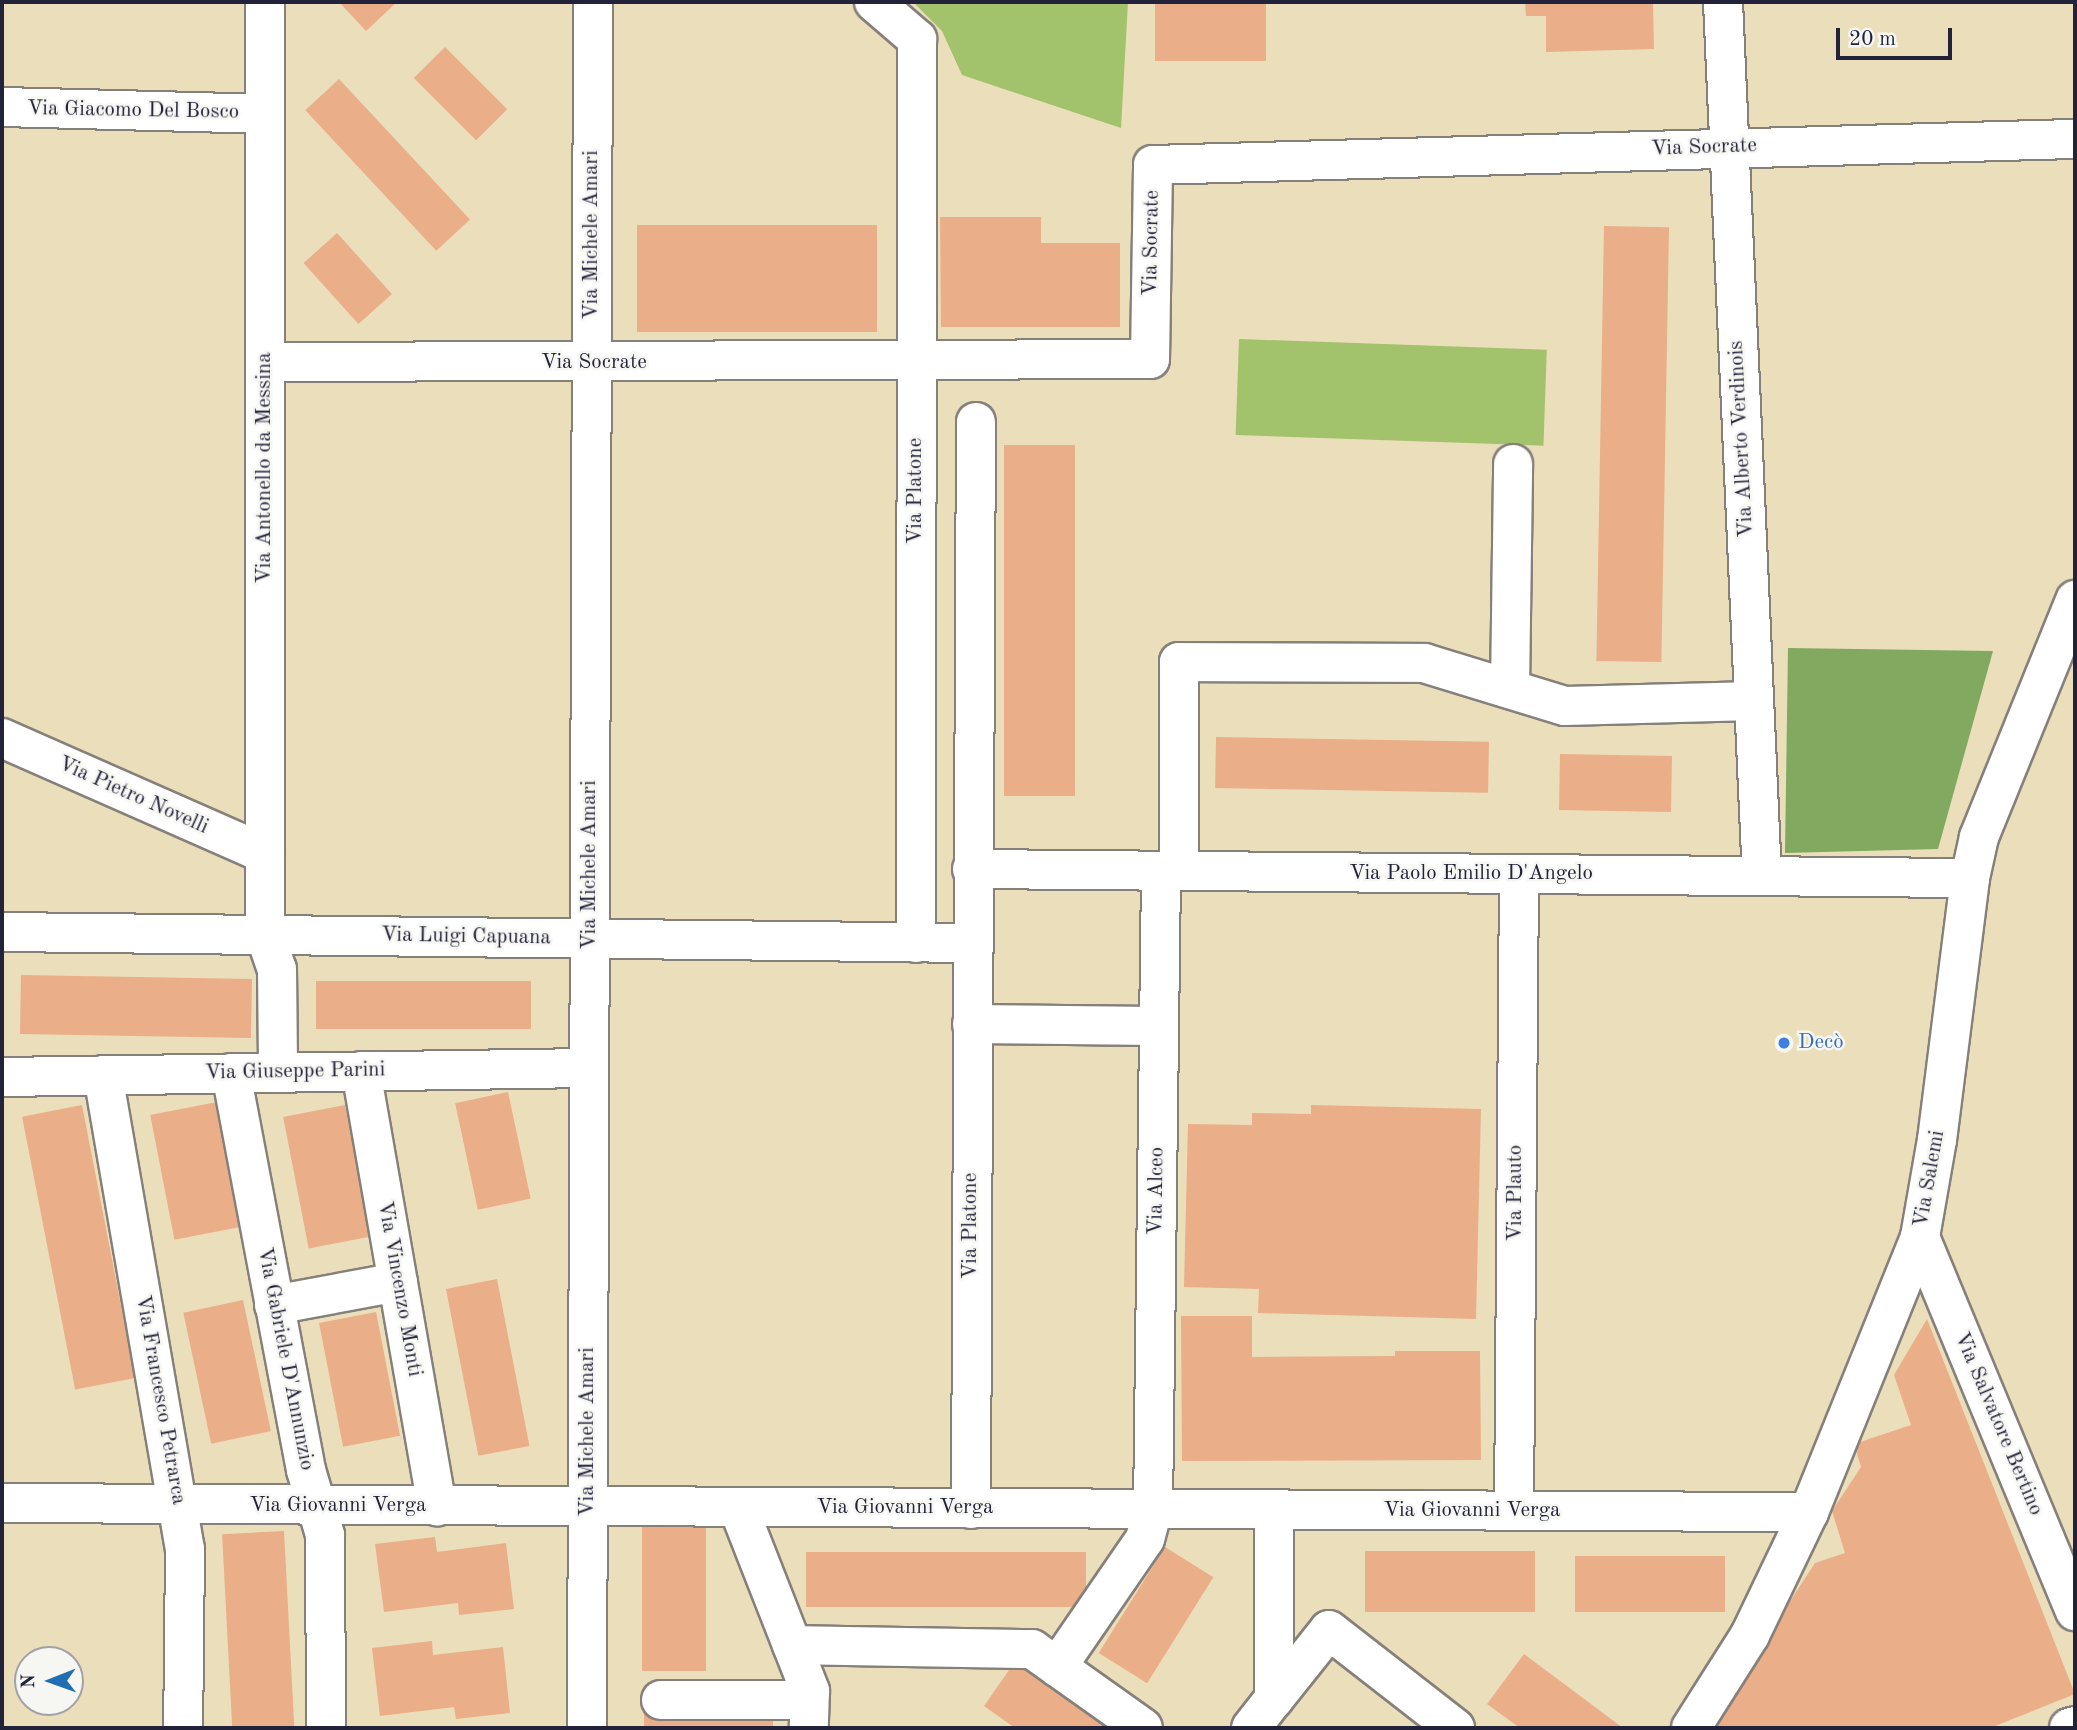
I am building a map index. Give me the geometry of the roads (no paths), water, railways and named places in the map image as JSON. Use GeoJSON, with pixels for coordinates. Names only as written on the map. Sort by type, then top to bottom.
{"type":"FeatureCollection","features":[{"type":"Feature","properties":{"kind":"street","name":"Via Antonello da Messina"},"geometry":{"type":"LineString","coordinates":[[265,2],[265,935],[277,969],[278,1073]]}},
{"type":"Feature","properties":{"kind":"street","name":"Via Michele Amari"},"geometry":{"type":"LineString","coordinates":[[587,1728],[593,2]]}},
{"type":"Feature","properties":{"kind":"street","name":"Via Platone"},"geometry":{"type":"LineString","coordinates":[[874,2],[916,39],[916,943]]}},
{"type":"Feature","properties":{"kind":"street","name":"Via Alberto Verdinois"},"geometry":{"type":"LineString","coordinates":[[1723,2],[1762,876]]}},
{"type":"Feature","properties":{"kind":"street","name":"Via Giacomo Del Bosco"},"geometry":{"type":"LineString","coordinates":[[2,107],[265,114]]}},
{"type":"Feature","properties":{"kind":"street","name":"Via Socrate"},"geometry":{"type":"LineString","coordinates":[[265,362],[591,363],[1150,359],[1153,165],[2075,139]]}},
{"type":"Feature","properties":{"kind":"street","name":"Via Platone"},"geometry":{"type":"LineString","coordinates":[[971,1508],[976,422]]}},
{"type":"Feature","properties":{"kind":"street"},"geometry":{"type":"LineString","coordinates":[[1513,464],[1510,689],[1565,706],[1754,701]]}},
{"type":"Feature","properties":{"kind":"street","name":"Via Salemi"},"geometry":{"type":"LineString","coordinates":[[1691,1728],[1750,1635],[1809,1512],[1920,1237],[1937,1140],[1970,878],[1979,837],[2075,600]]}},
{"type":"Feature","properties":{"kind":"street","name":"Via Alceo"},"geometry":{"type":"LineString","coordinates":[[1057,1667],[1145,1539],[1153,1510],[1159,1026],[1170,871],[1179,662],[1424,663],[1510,689]]}},
{"type":"Feature","properties":{"kind":"street","name":"Via Pietro Novelli"},"geometry":{"type":"LineString","coordinates":[[2,738],[265,854]]}},
{"type":"Feature","properties":{"kind":"street","name":"Via Paolo Emilio D'Angelo"},"geometry":{"type":"LineString","coordinates":[[972,869],[1970,878]]}},
{"type":"Feature","properties":{"kind":"street","name":"Via Plauto"},"geometry":{"type":"LineString","coordinates":[[1514,1511],[1519,874]]}},
{"type":"Feature","properties":{"kind":"street","name":"Via Luigi Capuana"},"geometry":{"type":"LineString","coordinates":[[2,932],[972,943]]}},
{"type":"Feature","properties":{"kind":"street"},"geometry":{"type":"LineString","coordinates":[[972,1024],[1159,1026]]}},
{"type":"Feature","properties":{"kind":"street","name":"Via Giuseppe Parini"},"geometry":{"type":"LineString","coordinates":[[2,1077],[589,1068]]}},
{"type":"Feature","properties":{"kind":"street","name":"Via Vincenzo Monti"},"geometry":{"type":"LineString","coordinates":[[360,1071],[437,1506]]}},
{"type":"Feature","properties":{"kind":"street","name":"Via Gabriele D'Annunzio"},"geometry":{"type":"LineString","coordinates":[[231,1073],[306,1470],[325,1535],[326,1728]]}},
{"type":"Feature","properties":{"kind":"street","name":"Via Francesco Petrarca"},"geometry":{"type":"LineString","coordinates":[[103,1075],[185,1549],[183,1728]]}},
{"type":"Feature","properties":{"kind":"street","name":"Via Salvatore Bertino"},"geometry":{"type":"LineString","coordinates":[[1920,1237],[2075,1611]]}},
{"type":"Feature","properties":{"kind":"street"},"geometry":{"type":"LineString","coordinates":[[274,1305],[398,1282]]}},
{"type":"Feature","properties":{"kind":"street","name":"Via Giovanni Verga"},"geometry":{"type":"LineString","coordinates":[[2,1503],[317,1507],[1809,1512]]}},
{"type":"Feature","properties":{"kind":"street"},"geometry":{"type":"LineString","coordinates":[[661,1700],[809,1714],[810,1691],[738,1507]]}},
{"type":"Feature","properties":{"kind":"street"},"geometry":{"type":"LineString","coordinates":[[1263,1714],[1274,1510]]}},
{"type":"Feature","properties":{"kind":"street"},"geometry":{"type":"LineString","coordinates":[[1263,1714],[1329,1630],[1455,1728]]}},
{"type":"Feature","properties":{"kind":"street"},"geometry":{"type":"LineString","coordinates":[[792,1645],[1032,1649],[1143,1728]]}},
{"type":"Feature","properties":{"kind":"street"},"geometry":{"type":"LineString","coordinates":[[2069,1728],[2075,1726]]}},
{"type":"Feature","properties":{"kind":"place","name":"Decò"},"geometry":{"type":"Point","coordinates":[1784,1043]}}]}
